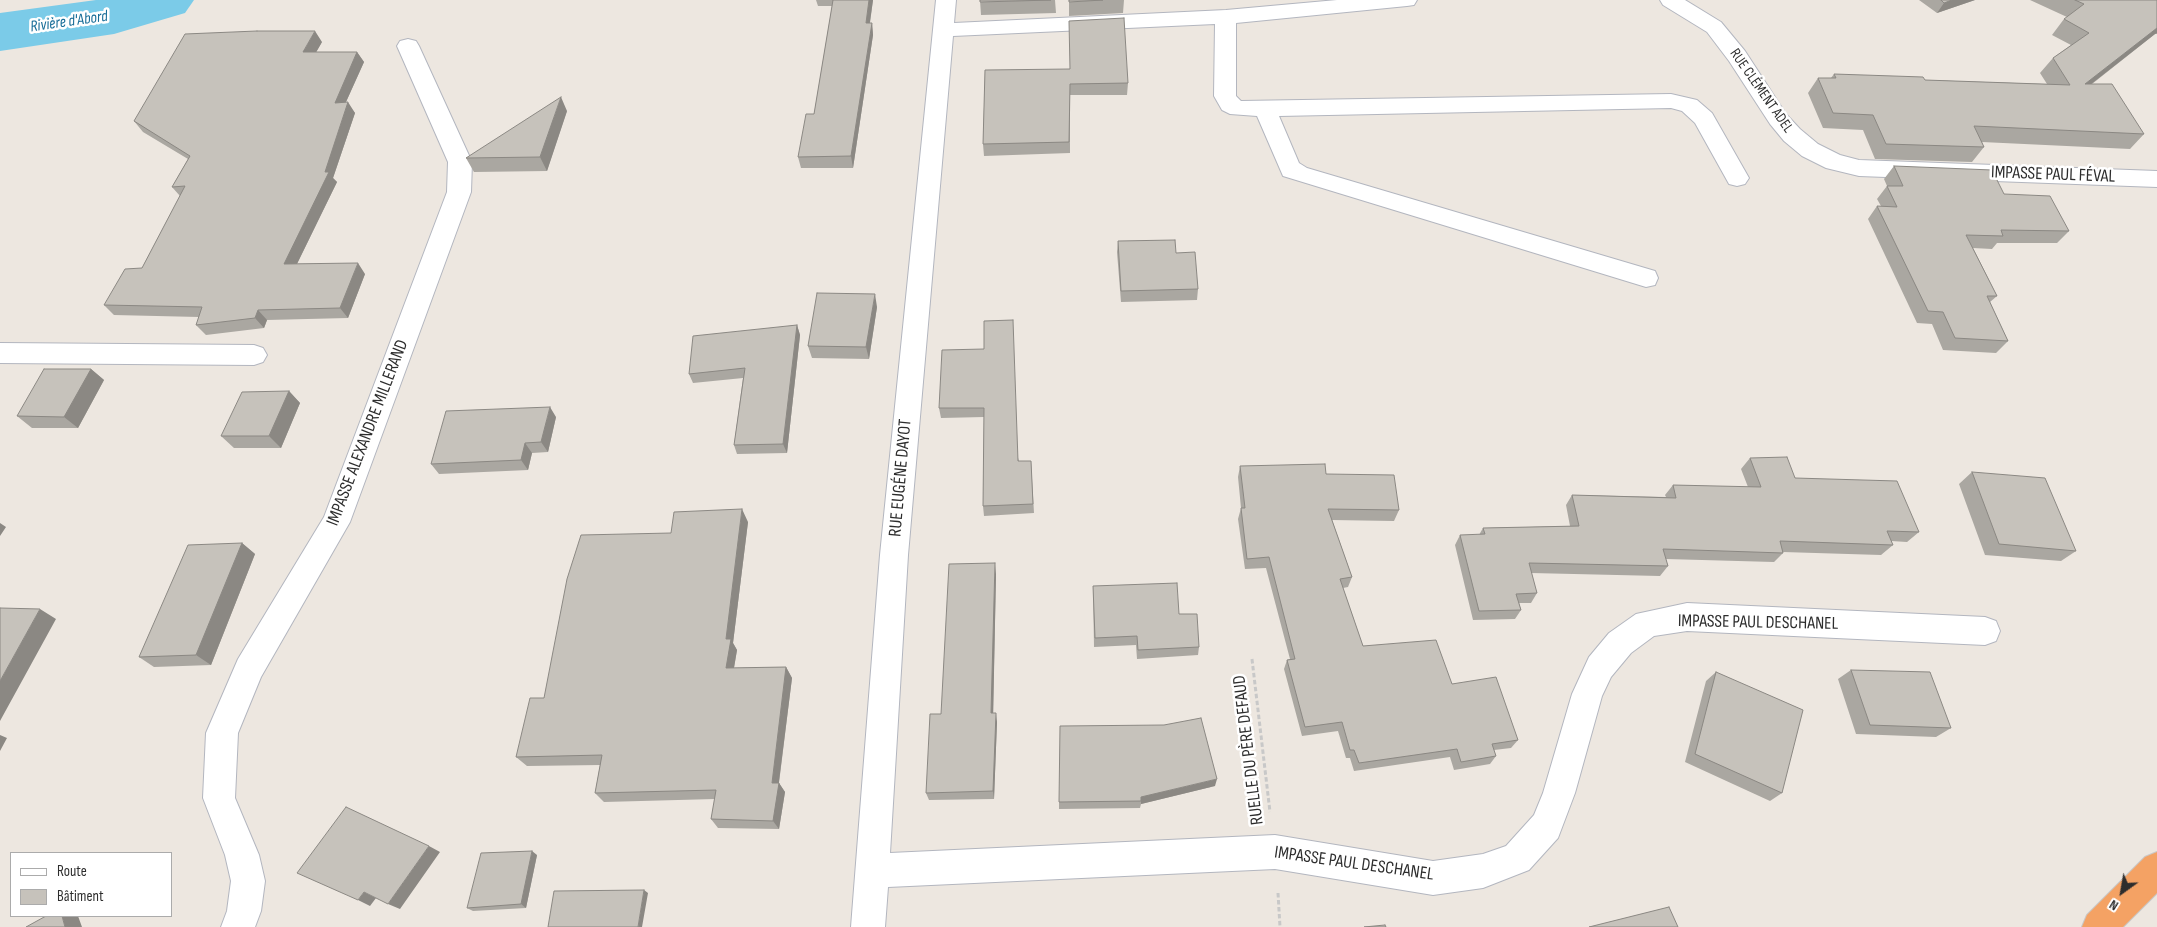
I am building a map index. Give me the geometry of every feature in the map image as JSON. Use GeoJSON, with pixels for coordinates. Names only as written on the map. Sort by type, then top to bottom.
{"type":"FeatureCollection","features":[{"type":"Feature","properties":{"kind":"highway"},"geometry":{"type":"LineString","coordinates":[[2099,927],[2157,868]]}},
{"type":"Feature","properties":{"kind":"street","name":"RUE EUGÉNE DAYOT"},"geometry":{"type":"LineString","coordinates":[[868,927],[894,555],[946,0]]}},
{"type":"Feature","properties":{"kind":"street"},"geometry":{"type":"LineString","coordinates":[[943,30],[1226,16],[1407,0]]}},
{"type":"Feature","properties":{"kind":"street","name":"RUE CLÉMENT ADEL"},"geometry":{"type":"LineString","coordinates":[[1670,0],[1714,27],[1737,56],[1778,119],[1792,135],[1810,150],[1834,162],[1859,168]]}},
{"type":"Feature","properties":{"kind":"street"},"geometry":{"type":"LineString","coordinates":[[1226,16],[1225,96],[1230,105],[1238,110],[1670,101],[1689,105],[1704,118],[1737,178]]}},
{"type":"Feature","properties":{"kind":"street","name":"IMPASSE ALEXANDRE MILLERAND"},"geometry":{"type":"LineString","coordinates":[[238,927],[244,911],[248,881],[242,855],[219,798],[222,733],[249,669],[336,522],[459,192],[460,162],[408,46]]}},
{"type":"Feature","properties":{"kind":"street"},"geometry":{"type":"LineString","coordinates":[[1266,110],[1286,163],[1291,170],[1299,174],[1646,278]]}},
{"type":"Feature","properties":{"kind":"street","name":"IMPASSE PAUL FÉVAL"},"geometry":{"type":"LineString","coordinates":[[1859,168],[2157,179]]}},
{"type":"Feature","properties":{"kind":"street"},"geometry":{"type":"LineString","coordinates":[[1,355],[254,355]]}},
{"type":"Feature","properties":{"kind":"street","name":"IMPASSE PAUL DESCHANEL"},"geometry":{"type":"LineString","coordinates":[[873,871],[1275,852],[1433,878],[1483,871],[1517,858],[1546,826],[1559,793],[1587,694],[1600,668],[1620,643],[1648,624],[1686,617],[1985,631]]}},
{"type":"Feature","properties":{"kind":"path","name":"RUELLE DU PÈRE DEFAUD"},"geometry":{"type":"LineString","coordinates":[[1252,660],[1275,852],[1280,927]]}},
{"type":"Feature","properties":{"kind":"building"},"geometry":{"type":"Polygon","coordinates":[[[833,0],[869,0],[866,23],[872,23],[851,156],[798,157],[806,114],[814,114],[833,0]]]}},
{"type":"Feature","properties":{"kind":"building"},"geometry":{"type":"Polygon","coordinates":[[[980,0],[1051,0],[980,2],[980,0]]]}},
{"type":"Feature","properties":{"kind":"building"},"geometry":{"type":"Polygon","coordinates":[[[1069,0],[1103,0],[1069,2],[1069,0]]]}},
{"type":"Feature","properties":{"kind":"building"},"geometry":{"type":"Polygon","coordinates":[[[1941,0],[1952,0],[1944,3],[1941,0]]]}},
{"type":"Feature","properties":{"kind":"building"},"geometry":{"type":"Polygon","coordinates":[[[2075,0],[2157,0],[2157,28],[2085,84],[2112,84],[2144,134],[1974,126],[1984,147],[1886,144],[1873,115],[1833,113],[1818,78],[1836,78],[1834,74],[1923,77],[1925,80],[2070,85],[2053,58],[2089,33],[2064,19],[2084,4],[2075,0]]]}},
{"type":"Feature","properties":{"kind":"building"},"geometry":{"type":"Polygon","coordinates":[[[1124,18],[1128,83],[1070,84],[1069,142],[983,144],[985,70],[1070,69],[1069,21],[1124,18]]]}},
{"type":"Feature","properties":{"kind":"building"},"geometry":{"type":"Polygon","coordinates":[[[315,31],[303,52],[357,52],[335,103],[348,102],[325,172],[329,172],[284,264],[358,263],[340,308],[258,310],[255,318],[196,325],[202,307],[104,305],[125,269],[142,268],[185,186],[172,187],[190,156],[134,121],[185,34],[315,31]]]}},
{"type":"Feature","properties":{"kind":"building"},"geometry":{"type":"Polygon","coordinates":[[[561,97],[540,157],[466,158],[561,97]]]}},
{"type":"Feature","properties":{"kind":"building"},"geometry":{"type":"Polygon","coordinates":[[[1894,166],[1992,170],[2004,194],[2050,196],[2069,231],[2001,230],[2003,236],[1966,235],[1997,296],[1987,296],[2008,341],[1955,338],[1943,312],[1928,311],[1877,206],[1897,207],[1887,186],[1903,186],[1894,166]]]}},
{"type":"Feature","properties":{"kind":"building"},"geometry":{"type":"Polygon","coordinates":[[[1175,240],[1176,253],[1195,252],[1198,289],[1121,291],[1118,241],[1175,240]]]}},
{"type":"Feature","properties":{"kind":"building"},"geometry":{"type":"Polygon","coordinates":[[[817,293],[875,294],[866,347],[808,346],[817,293]]]}},
{"type":"Feature","properties":{"kind":"building"},"geometry":{"type":"Polygon","coordinates":[[[1013,320],[1018,461],[1031,461],[1033,504],[983,506],[984,408],[939,408],[942,350],[984,349],[984,321],[1013,320]]]}},
{"type":"Feature","properties":{"kind":"building"},"geometry":{"type":"Polygon","coordinates":[[[797,325],[783,444],[734,445],[745,368],[689,374],[693,336],[797,325]]]}},
{"type":"Feature","properties":{"kind":"building"},"geometry":{"type":"Polygon","coordinates":[[[44,369],[91,369],[64,417],[17,416],[44,369]]]}},
{"type":"Feature","properties":{"kind":"building"},"geometry":{"type":"Polygon","coordinates":[[[289,391],[269,436],[221,436],[242,392],[289,391]]]}},
{"type":"Feature","properties":{"kind":"building"},"geometry":{"type":"Polygon","coordinates":[[[550,407],[541,442],[525,443],[521,460],[431,464],[446,411],[550,407]]]}},
{"type":"Feature","properties":{"kind":"building"},"geometry":{"type":"Polygon","coordinates":[[[1787,457],[1795,478],[1897,481],[1919,532],[1887,531],[1893,545],[1780,541],[1783,553],[1663,549],[1668,566],[1529,563],[1537,593],[1516,594],[1521,610],[1479,611],[1460,535],[1485,534],[1483,528],[1579,526],[1572,495],[1676,498],[1673,485],[1761,487],[1750,458],[1787,457]]]}},
{"type":"Feature","properties":{"kind":"building"},"geometry":{"type":"Polygon","coordinates":[[[1325,464],[1326,474],[1394,475],[1399,510],[1328,509],[1352,577],[1340,579],[1363,646],[1436,640],[1452,684],[1496,677],[1518,740],[1492,744],[1496,756],[1461,762],[1457,749],[1359,763],[1354,750],[1350,750],[1342,722],[1305,727],[1287,660],[1295,659],[1269,557],[1247,559],[1241,508],[1245,508],[1240,466],[1325,464]]]}},
{"type":"Feature","properties":{"kind":"building"},"geometry":{"type":"Polygon","coordinates":[[[1972,472],[2045,478],[2076,551],[1999,544],[1972,472]]]}},
{"type":"Feature","properties":{"kind":"building"},"geometry":{"type":"Polygon","coordinates":[[[742,509],[726,639],[731,639],[726,668],[786,667],[772,783],[779,783],[773,821],[711,819],[716,790],[595,793],[602,755],[516,757],[530,698],[544,698],[567,579],[581,535],[671,533],[674,512],[742,509]]]}},
{"type":"Feature","properties":{"kind":"building"},"geometry":{"type":"Polygon","coordinates":[[[242,543],[196,655],[139,657],[188,545],[242,543]]]}},
{"type":"Feature","properties":{"kind":"building"},"geometry":{"type":"Polygon","coordinates":[[[995,563],[991,713],[996,713],[993,791],[926,793],[930,714],[941,714],[949,564],[995,563]]]}},
{"type":"Feature","properties":{"kind":"building"},"geometry":{"type":"Polygon","coordinates":[[[1177,583],[1179,614],[1197,614],[1199,647],[1138,650],[1137,636],[1095,638],[1093,586],[1177,583]]]}},
{"type":"Feature","properties":{"kind":"building"},"geometry":{"type":"Polygon","coordinates":[[[0,608],[40,609],[0,681],[0,608]]]}},
{"type":"Feature","properties":{"kind":"building"},"geometry":{"type":"Polygon","coordinates":[[[1851,670],[1930,672],[1951,728],[1870,725],[1851,670]]]}},
{"type":"Feature","properties":{"kind":"building"},"geometry":{"type":"Polygon","coordinates":[[[1716,672],[1803,710],[1782,793],[1695,754],[1716,672]]]}},
{"type":"Feature","properties":{"kind":"building"},"geometry":{"type":"Polygon","coordinates":[[[1201,718],[1217,779],[1141,797],[1141,801],[1059,802],[1060,726],[1164,725],[1201,718]]]}},
{"type":"Feature","properties":{"kind":"building"},"geometry":{"type":"Polygon","coordinates":[[[346,807],[429,846],[388,904],[364,892],[358,900],[297,873],[346,807]]]}},
{"type":"Feature","properties":{"kind":"building"},"geometry":{"type":"Polygon","coordinates":[[[532,851],[521,904],[467,908],[481,853],[532,851]]]}},
{"type":"Feature","properties":{"kind":"building"},"geometry":{"type":"Polygon","coordinates":[[[644,890],[638,927],[548,927],[554,891],[644,890]]]}},
{"type":"Feature","properties":{"kind":"building"},"geometry":{"type":"Polygon","coordinates":[[[1669,907],[1678,927],[1589,927],[1669,907]]]}},
{"type":"Feature","properties":{"kind":"building"},"geometry":{"type":"Polygon","coordinates":[[[44,917],[62,917],[65,927],[26,927],[44,917]]]}},
{"type":"Feature","properties":{"kind":"building"},"geometry":{"type":"Polygon","coordinates":[[[1385,925],[1386,927],[1364,927],[1385,925]]]}},
{"type":"Feature","properties":{"kind":"waterway","name":"Rivière d'Abord"},"geometry":{"type":"LineString","coordinates":[[0,32],[114,16],[165,0]]}}]}
